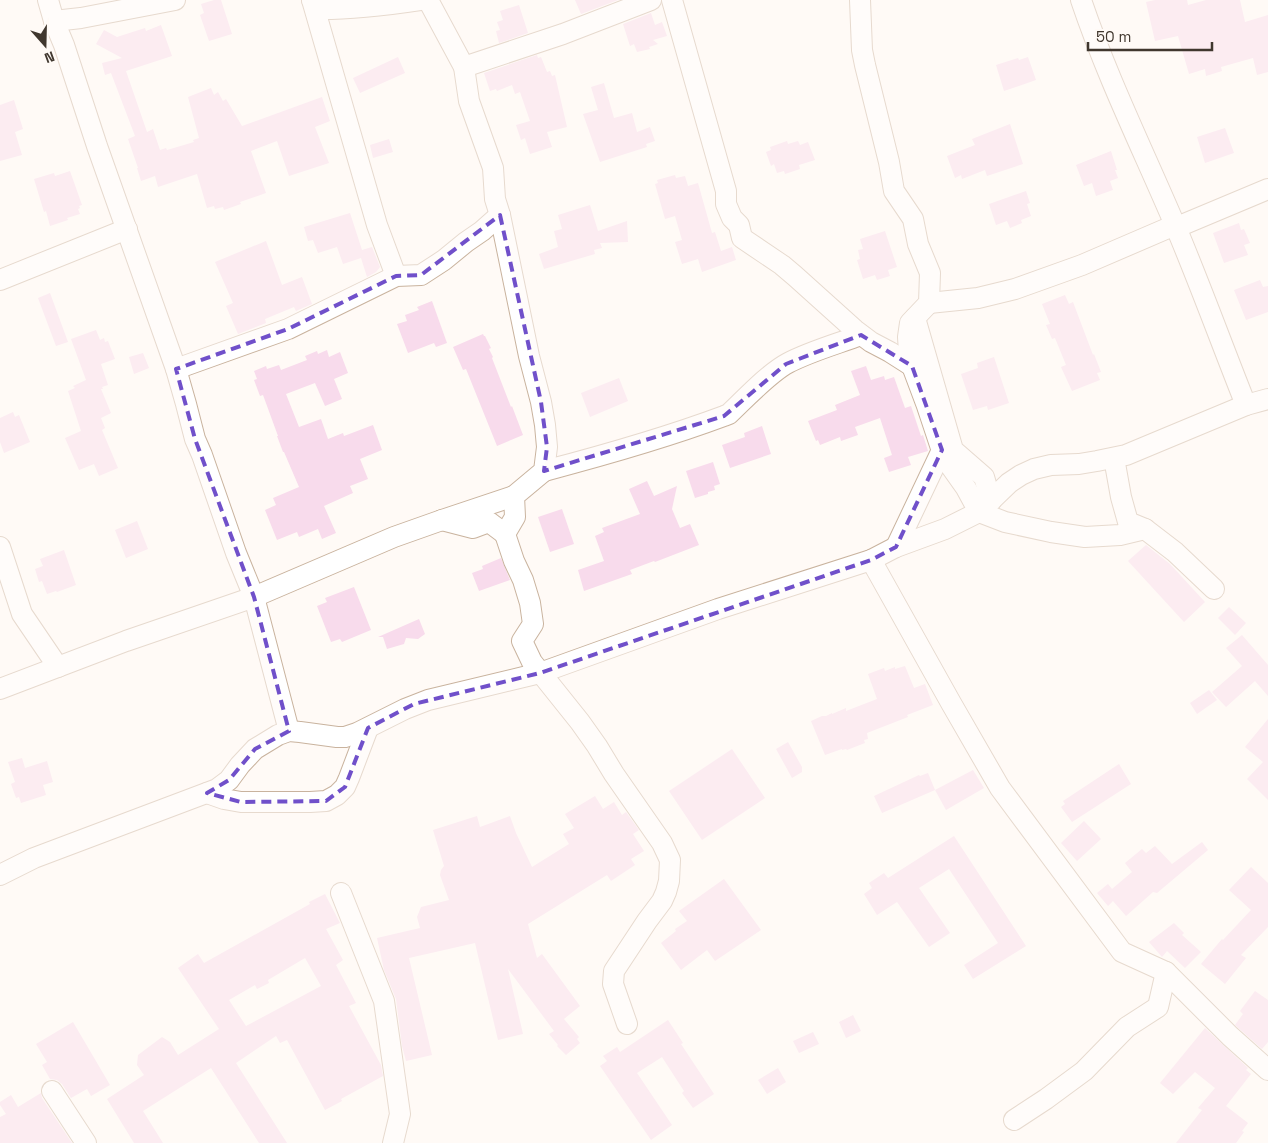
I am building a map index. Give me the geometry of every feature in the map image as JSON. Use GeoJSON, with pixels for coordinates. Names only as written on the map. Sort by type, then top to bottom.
{"type":"FeatureCollection","features":[{"type":"Feature","properties":{"kind":"street"},"geometry":{"type":"LineString","coordinates":[[48,0],[154,311],[176,370],[195,439],[254,597],[289,731]]}},
{"type":"Feature","properties":{"kind":"street"},"geometry":{"type":"LineString","coordinates":[[54,21],[82,18],[175,0]]}},
{"type":"Feature","properties":{"kind":"street"},"geometry":{"type":"LineString","coordinates":[[396,276],[377,225],[312,0],[321,9],[391,5],[420,0]]}},
{"type":"Feature","properties":{"kind":"street"},"geometry":{"type":"LineString","coordinates":[[428,0],[464,67],[469,101],[493,168],[495,199],[545,424],[546,448],[544,471]]}},
{"type":"Feature","properties":{"kind":"street"},"geometry":{"type":"LineString","coordinates":[[464,67],[539,42],[650,0]]}},
{"type":"Feature","properties":{"kind":"street"},"geometry":{"type":"LineString","coordinates":[[672,0],[726,191],[726,204],[732,218],[739,225],[742,238],[795,276],[861,335],[912,366]]}},
{"type":"Feature","properties":{"kind":"street"},"geometry":{"type":"LineString","coordinates":[[860,0],[862,50],[865,64],[889,162],[894,191],[913,219],[918,244],[930,273],[929,303]]}},
{"type":"Feature","properties":{"kind":"street"},"geometry":{"type":"LineString","coordinates":[[1081,0],[1110,77],[1179,225],[1246,406]]}},
{"type":"Feature","properties":{"kind":"street"},"geometry":{"type":"LineString","coordinates":[[1146,529],[1120,535],[1085,537],[1005,522],[985,506],[966,488],[945,459],[912,366],[908,337],[910,323],[929,303],[978,298],[1015,289],[1082,265],[1268,190]]}},
{"type":"Feature","properties":{"kind":"street"},"geometry":{"type":"LineString","coordinates":[[176,370],[288,330],[396,276],[420,276],[482,232],[500,215]]}},
{"type":"Feature","properties":{"kind":"street"},"geometry":{"type":"LineString","coordinates":[[0,280],[127,229]]}},
{"type":"Feature","properties":{"kind":"street"},"geometry":{"type":"LineString","coordinates":[[914,318],[953,450],[984,477],[985,506]]}},
{"type":"Feature","properties":{"kind":"street"},"geometry":{"type":"LineString","coordinates":[[0,689],[126,641],[254,597],[394,537],[514,496],[544,471],[606,455],[681,432],[729,414],[786,364],[861,335]]}},
{"type":"Feature","properties":{"kind":"street"},"geometry":{"type":"LineString","coordinates":[[0,875],[34,858],[207,793],[226,784],[254,749],[278,734],[289,731],[340,737],[357,733],[409,707],[428,700],[540,673],[718,609],[871,560],[896,547],[945,530],[985,506],[1009,484],[1034,468],[1079,464],[1114,458],[1268,399]]}},
{"type":"Feature","properties":{"kind":"street"},"geometry":{"type":"LineString","coordinates":[[896,547],[942,450]]}},
{"type":"Feature","properties":{"kind":"street"},"geometry":{"type":"LineString","coordinates":[[1114,458],[1120,497],[1128,522],[1146,529],[1175,552],[1214,589]]}},
{"type":"Feature","properties":{"kind":"street"},"geometry":{"type":"LineString","coordinates":[[505,534],[516,517],[514,496]]}},
{"type":"Feature","properties":{"kind":"street"},"geometry":{"type":"LineString","coordinates":[[442,520],[473,528],[489,522],[505,534],[530,603],[534,624],[522,641],[532,662],[580,722],[662,844],[670,860],[669,881],[662,901],[614,971],[613,984],[627,1024]]}},
{"type":"Feature","properties":{"kind":"street"},"geometry":{"type":"LineString","coordinates":[[0,547],[22,614],[58,667]]}},
{"type":"Feature","properties":{"kind":"street"},"geometry":{"type":"LineString","coordinates":[[871,560],[1000,788],[1122,952],[1166,972],[1230,1036],[1268,1070]]}},
{"type":"Feature","properties":{"kind":"street"},"geometry":{"type":"LineString","coordinates":[[207,793],[241,802],[310,802],[326,800],[337,795],[345,787],[368,728]]}},
{"type":"Feature","properties":{"kind":"street"},"geometry":{"type":"LineString","coordinates":[[341,893],[384,1001],[400,1114],[393,1143]]}},
{"type":"Feature","properties":{"kind":"street"},"geometry":{"type":"LineString","coordinates":[[1014,1120],[1084,1071],[1128,1028],[1158,1006],[1166,972]]}},
{"type":"Feature","properties":{"kind":"street"},"geometry":{"type":"LineString","coordinates":[[52,1091],[86,1143]]}},
{"type":"Feature","properties":{"kind":"highlighted area"},"geometry":{"type":"Polygon","coordinates":[[[500,215],[541,402],[547,447],[544,471],[724,416],[786,364],[861,335],[912,366],[942,450],[896,547],[871,560],[540,673],[414,704],[368,728],[345,787],[326,801],[241,802],[207,793],[229,780],[255,749],[289,731],[254,597],[195,439],[176,369],[288,329],[396,276],[421,275],[500,215]]]}},
{"type":"Feature","properties":{"kind":"building"},"geometry":{"type":"Polygon","coordinates":[[[221,0],[232,34],[209,41],[200,15],[204,13],[201,4],[221,0]]]}},
{"type":"Feature","properties":{"kind":"building"},"geometry":{"type":"Polygon","coordinates":[[[575,0],[618,0],[581,14],[575,0]]]}},
{"type":"Feature","properties":{"kind":"building"},"geometry":{"type":"Polygon","coordinates":[[[1155,0],[1187,0],[1188,5],[1206,0],[1240,0],[1245,22],[1268,15],[1268,72],[1257,75],[1253,58],[1221,67],[1222,71],[1206,76],[1205,69],[1189,74],[1178,36],[1155,41],[1146,2],[1155,0]]]}},
{"type":"Feature","properties":{"kind":"building"},"geometry":{"type":"Polygon","coordinates":[[[519,5],[528,33],[499,43],[496,31],[500,30],[497,22],[503,20],[500,11],[519,5]]]}},
{"type":"Feature","properties":{"kind":"building"},"geometry":{"type":"Polygon","coordinates":[[[651,13],[655,25],[662,22],[667,36],[653,40],[658,44],[649,47],[650,49],[637,52],[634,44],[630,46],[623,24],[651,13]]]}},
{"type":"Feature","properties":{"kind":"building"},"geometry":{"type":"Polygon","coordinates":[[[161,25],[172,56],[126,71],[147,132],[153,129],[160,150],[166,148],[167,150],[194,142],[193,140],[199,138],[188,97],[211,88],[214,95],[218,92],[223,101],[226,99],[242,126],[322,97],[330,121],[315,127],[329,163],[289,176],[277,141],[251,151],[266,193],[224,210],[223,207],[215,209],[214,206],[207,208],[197,174],[158,187],[155,176],[141,181],[128,139],[135,136],[111,73],[105,75],[102,63],[122,58],[96,44],[104,30],[117,37],[145,28],[146,31],[161,25]]]}},
{"type":"Feature","properties":{"kind":"building"},"geometry":{"type":"Polygon","coordinates":[[[537,55],[538,58],[541,57],[547,72],[550,71],[552,76],[555,75],[567,127],[547,132],[552,147],[530,154],[525,138],[521,140],[516,125],[530,121],[520,92],[515,94],[512,85],[497,91],[496,89],[490,91],[484,73],[537,55]]]}},
{"type":"Feature","properties":{"kind":"building"},"geometry":{"type":"Polygon","coordinates":[[[398,57],[405,73],[360,93],[353,78],[398,57]]]}},
{"type":"Feature","properties":{"kind":"building"},"geometry":{"type":"Polygon","coordinates":[[[1028,57],[1036,80],[1004,91],[996,65],[1028,57]]]}},
{"type":"Feature","properties":{"kind":"building"},"geometry":{"type":"Polygon","coordinates":[[[604,83],[614,118],[632,113],[637,132],[650,127],[655,141],[646,144],[647,147],[600,162],[583,114],[598,110],[591,87],[604,83]]]}},
{"type":"Feature","properties":{"kind":"building"},"geometry":{"type":"Polygon","coordinates":[[[14,100],[23,129],[15,132],[22,155],[0,161],[0,105],[14,100]]]}},
{"type":"Feature","properties":{"kind":"building"},"geometry":{"type":"Polygon","coordinates":[[[1010,124],[1023,164],[987,176],[985,170],[962,179],[961,175],[955,178],[947,156],[975,145],[972,139],[1010,124]]]}},
{"type":"Feature","properties":{"kind":"building"},"geometry":{"type":"Polygon","coordinates":[[[1225,128],[1234,153],[1205,163],[1197,137],[1225,128]]]}},
{"type":"Feature","properties":{"kind":"building"},"geometry":{"type":"Polygon","coordinates":[[[389,139],[393,152],[373,158],[370,145],[389,139]]]}},
{"type":"Feature","properties":{"kind":"building"},"geometry":{"type":"Polygon","coordinates":[[[787,141],[788,144],[798,141],[800,145],[808,142],[815,160],[799,165],[800,169],[785,174],[784,171],[777,173],[774,164],[771,166],[766,152],[771,150],[770,147],[787,141]]]}},
{"type":"Feature","properties":{"kind":"building"},"geometry":{"type":"Polygon","coordinates":[[[1111,151],[1118,178],[1110,181],[1113,190],[1096,196],[1092,183],[1084,186],[1076,165],[1111,151]]]}},
{"type":"Feature","properties":{"kind":"building"},"geometry":{"type":"Polygon","coordinates":[[[70,171],[82,205],[78,209],[80,214],[50,226],[34,179],[54,173],[55,176],[70,171]]]}},
{"type":"Feature","properties":{"kind":"building"},"geometry":{"type":"Polygon","coordinates":[[[675,175],[676,178],[685,176],[688,186],[698,183],[712,233],[715,232],[721,251],[732,247],[736,260],[702,272],[698,259],[682,264],[675,242],[682,240],[675,216],[665,219],[655,184],[658,183],[657,180],[675,175]]]}},
{"type":"Feature","properties":{"kind":"building"},"geometry":{"type":"Polygon","coordinates":[[[1026,191],[1030,203],[1027,204],[1031,216],[1021,220],[1022,223],[1010,228],[1007,221],[996,225],[989,204],[1026,191]]]}},
{"type":"Feature","properties":{"kind":"building"},"geometry":{"type":"Polygon","coordinates":[[[590,205],[598,231],[627,221],[628,242],[600,243],[602,248],[594,250],[595,254],[544,269],[539,254],[558,247],[554,231],[562,229],[558,215],[590,205]]]}},
{"type":"Feature","properties":{"kind":"building"},"geometry":{"type":"Polygon","coordinates":[[[350,213],[362,250],[372,247],[380,267],[376,272],[367,277],[361,258],[343,264],[337,247],[318,253],[313,240],[308,241],[304,227],[350,213]]]}},
{"type":"Feature","properties":{"kind":"building"},"geometry":{"type":"Polygon","coordinates":[[[1239,223],[1241,230],[1244,229],[1250,243],[1244,245],[1248,255],[1224,263],[1213,233],[1239,223]]]}},
{"type":"Feature","properties":{"kind":"building"},"geometry":{"type":"Polygon","coordinates":[[[885,231],[897,267],[888,270],[890,276],[877,280],[875,275],[863,279],[857,260],[860,259],[858,250],[863,249],[860,239],[885,231]]]}},
{"type":"Feature","properties":{"kind":"building"},"geometry":{"type":"Polygon","coordinates":[[[266,241],[282,285],[302,277],[312,304],[296,311],[294,307],[265,319],[266,323],[238,334],[226,306],[233,303],[215,262],[266,241]]]}},
{"type":"Feature","properties":{"kind":"building"},"geometry":{"type":"Polygon","coordinates":[[[1260,280],[1263,287],[1268,286],[1268,312],[1246,320],[1234,290],[1260,280]]]}},
{"type":"Feature","properties":{"kind":"building"},"geometry":{"type":"Polygon","coordinates":[[[50,293],[68,342],[56,346],[38,298],[50,293]]]}},
{"type":"Feature","properties":{"kind":"building"},"geometry":{"type":"Polygon","coordinates":[[[1065,295],[1069,304],[1073,302],[1101,372],[1097,373],[1100,380],[1072,391],[1061,367],[1066,365],[1055,338],[1052,339],[1046,325],[1050,324],[1042,304],[1065,295]]]}},
{"type":"Feature","properties":{"kind":"building"},"geometry":{"type":"Polygon","coordinates":[[[432,301],[447,343],[436,347],[434,343],[408,353],[397,324],[407,321],[405,315],[419,310],[417,307],[432,301]]]}},
{"type":"Feature","properties":{"kind":"building"},"geometry":{"type":"Polygon","coordinates":[[[96,330],[100,340],[104,338],[105,342],[108,341],[115,359],[101,364],[108,385],[101,389],[111,413],[101,418],[105,428],[102,430],[118,468],[99,476],[94,464],[79,470],[65,438],[81,431],[68,391],[75,388],[73,386],[86,380],[71,339],[96,330]]]}},
{"type":"Feature","properties":{"kind":"building"},"geometry":{"type":"Polygon","coordinates":[[[483,334],[491,348],[489,349],[492,358],[523,435],[497,446],[466,369],[463,370],[453,347],[483,334]]]}},
{"type":"Feature","properties":{"kind":"building"},"geometry":{"type":"Polygon","coordinates":[[[327,350],[329,357],[340,352],[348,373],[334,379],[342,399],[325,406],[315,383],[286,394],[299,427],[321,419],[328,439],[343,433],[344,436],[373,425],[382,450],[360,459],[368,479],[350,486],[353,493],[324,506],[336,533],[322,539],[318,529],[299,537],[297,532],[277,540],[265,510],[276,505],[273,498],[299,487],[283,452],[263,395],[260,396],[254,380],[257,379],[254,371],[266,366],[267,369],[279,365],[281,370],[307,360],[305,356],[317,351],[318,354],[327,350]]]}},
{"type":"Feature","properties":{"kind":"building"},"geometry":{"type":"Polygon","coordinates":[[[143,353],[149,368],[134,374],[129,357],[143,353]]]}},
{"type":"Feature","properties":{"kind":"building"},"geometry":{"type":"Polygon","coordinates":[[[994,357],[1009,403],[988,410],[987,406],[973,410],[961,374],[978,368],[977,363],[994,357]]]}},
{"type":"Feature","properties":{"kind":"building"},"geometry":{"type":"Polygon","coordinates":[[[866,366],[871,380],[884,376],[885,380],[894,377],[905,408],[911,406],[928,451],[908,457],[911,465],[889,472],[884,458],[892,455],[880,418],[855,427],[858,435],[841,441],[840,437],[820,445],[818,440],[816,441],[808,421],[837,410],[835,405],[860,395],[851,371],[866,366]]]}},
{"type":"Feature","properties":{"kind":"building"},"geometry":{"type":"Polygon","coordinates":[[[619,378],[628,401],[590,417],[581,393],[619,378]]]}},
{"type":"Feature","properties":{"kind":"building"},"geometry":{"type":"Polygon","coordinates":[[[13,412],[15,417],[19,415],[30,442],[4,453],[0,442],[0,418],[13,412]]]}},
{"type":"Feature","properties":{"kind":"building"},"geometry":{"type":"Polygon","coordinates":[[[762,426],[771,454],[730,468],[722,445],[745,437],[744,433],[762,426]]]}},
{"type":"Feature","properties":{"kind":"building"},"geometry":{"type":"Polygon","coordinates":[[[713,462],[720,484],[714,486],[715,490],[708,492],[708,494],[695,498],[686,471],[713,462]]]}},
{"type":"Feature","properties":{"kind":"building"},"geometry":{"type":"Polygon","coordinates":[[[647,481],[654,496],[677,486],[672,509],[680,528],[690,524],[699,545],[630,570],[632,574],[584,591],[578,570],[604,561],[595,536],[604,532],[602,528],[640,514],[629,489],[647,481]]]}},
{"type":"Feature","properties":{"kind":"building"},"geometry":{"type":"Polygon","coordinates":[[[562,509],[574,544],[550,552],[538,517],[562,509]]]}},
{"type":"Feature","properties":{"kind":"building"},"geometry":{"type":"Polygon","coordinates":[[[137,521],[148,549],[126,558],[115,530],[137,521]]]}},
{"type":"Feature","properties":{"kind":"building"},"geometry":{"type":"Polygon","coordinates":[[[1146,545],[1170,564],[1205,602],[1184,622],[1128,561],[1146,545]]]}},
{"type":"Feature","properties":{"kind":"building"},"geometry":{"type":"Polygon","coordinates":[[[64,550],[76,585],[47,594],[42,581],[39,582],[35,569],[43,566],[40,559],[64,550]]]}},
{"type":"Feature","properties":{"kind":"building"},"geometry":{"type":"Polygon","coordinates":[[[501,558],[510,580],[479,591],[472,573],[483,569],[482,566],[501,558]]]}},
{"type":"Feature","properties":{"kind":"building"},"geometry":{"type":"Polygon","coordinates":[[[354,587],[371,630],[342,642],[340,639],[331,642],[317,606],[327,602],[325,598],[354,587]]]}},
{"type":"Feature","properties":{"kind":"building"},"geometry":{"type":"Polygon","coordinates":[[[1229,607],[1246,623],[1235,635],[1218,618],[1229,607]]]}},
{"type":"Feature","properties":{"kind":"building"},"geometry":{"type":"Polygon","coordinates":[[[419,619],[425,634],[418,639],[406,638],[404,644],[387,649],[383,637],[378,637],[419,619]]]}},
{"type":"Feature","properties":{"kind":"building"},"geometry":{"type":"Polygon","coordinates":[[[1242,635],[1268,665],[1268,696],[1255,681],[1226,707],[1212,692],[1242,666],[1226,648],[1242,635]]]}},
{"type":"Feature","properties":{"kind":"building"},"geometry":{"type":"Polygon","coordinates":[[[905,666],[914,688],[925,684],[933,705],[867,733],[868,739],[864,740],[865,743],[847,750],[842,749],[825,755],[811,721],[846,708],[846,711],[877,699],[868,674],[884,668],[885,671],[905,666]]]}},
{"type":"Feature","properties":{"kind":"building"},"geometry":{"type":"Polygon","coordinates":[[[1209,690],[1217,700],[1197,714],[1190,703],[1209,690]]]}},
{"type":"Feature","properties":{"kind":"building"},"geometry":{"type":"Polygon","coordinates":[[[1268,719],[1268,800],[1247,779],[1263,762],[1245,747],[1268,719]]]}},
{"type":"Feature","properties":{"kind":"building"},"geometry":{"type":"Polygon","coordinates":[[[788,742],[802,767],[802,772],[792,778],[776,749],[788,742]]]}},
{"type":"Feature","properties":{"kind":"building"},"geometry":{"type":"Polygon","coordinates":[[[732,749],[765,798],[702,840],[669,791],[732,749]]]}},
{"type":"Feature","properties":{"kind":"building"},"geometry":{"type":"Polygon","coordinates":[[[22,758],[25,768],[47,761],[53,782],[43,785],[46,795],[21,803],[19,797],[16,798],[11,784],[15,782],[8,762],[22,758]]]}},
{"type":"Feature","properties":{"kind":"building"},"geometry":{"type":"Polygon","coordinates":[[[1119,764],[1131,784],[1072,822],[1061,807],[1065,804],[1063,801],[1119,764]]]}},
{"type":"Feature","properties":{"kind":"building"},"geometry":{"type":"Polygon","coordinates":[[[973,770],[984,788],[946,810],[935,790],[973,770]]]}},
{"type":"Feature","properties":{"kind":"building"},"geometry":{"type":"Polygon","coordinates":[[[928,773],[935,790],[882,813],[874,796],[919,775],[928,773]]]}},
{"type":"Feature","properties":{"kind":"building"},"geometry":{"type":"Polygon","coordinates":[[[595,796],[603,809],[614,802],[622,815],[626,812],[639,830],[633,834],[644,851],[631,859],[635,865],[611,881],[607,875],[528,924],[537,958],[542,954],[580,1006],[564,1019],[579,1037],[577,1039],[580,1043],[566,1055],[557,1046],[549,1034],[554,1031],[508,969],[523,1034],[498,1040],[475,943],[409,958],[432,1055],[406,1061],[402,1046],[396,999],[384,970],[377,938],[420,928],[417,917],[421,907],[449,900],[440,875],[444,866],[433,830],[477,816],[480,827],[510,816],[532,867],[569,844],[563,834],[574,828],[565,814],[595,796]]]}},
{"type":"Feature","properties":{"kind":"building"},"geometry":{"type":"Polygon","coordinates":[[[1084,821],[1101,839],[1077,861],[1061,843],[1084,821]]]}},
{"type":"Feature","properties":{"kind":"building"},"geometry":{"type":"Polygon","coordinates":[[[954,836],[1026,946],[973,979],[964,965],[998,943],[949,869],[919,888],[950,933],[929,947],[897,902],[877,915],[864,894],[872,888],[869,883],[884,873],[888,878],[954,836]]]}},
{"type":"Feature","properties":{"kind":"building"},"geometry":{"type":"Polygon","coordinates":[[[1202,842],[1208,850],[1157,893],[1153,892],[1126,916],[1113,901],[1108,906],[1097,893],[1108,884],[1112,889],[1132,872],[1125,863],[1142,849],[1146,853],[1155,846],[1172,864],[1202,842]]]}},
{"type":"Feature","properties":{"kind":"building"},"geometry":{"type":"Polygon","coordinates":[[[1251,867],[1268,883],[1268,927],[1241,955],[1246,958],[1225,984],[1201,964],[1222,939],[1251,910],[1229,890],[1251,867]]]}},
{"type":"Feature","properties":{"kind":"building"},"geometry":{"type":"Polygon","coordinates":[[[724,879],[761,930],[715,961],[707,950],[681,970],[661,943],[676,931],[675,929],[687,921],[679,911],[724,879]]]}},
{"type":"Feature","properties":{"kind":"building"},"geometry":{"type":"Polygon","coordinates":[[[325,894],[340,923],[326,929],[343,960],[336,965],[356,1003],[349,1006],[381,1065],[383,1076],[325,1110],[287,1040],[280,1043],[276,1036],[236,1063],[287,1143],[259,1143],[211,1068],[143,1111],[163,1143],[134,1143],[107,1099],[144,1075],[137,1065],[138,1055],[162,1037],[170,1042],[178,1055],[219,1029],[178,968],[198,954],[204,963],[310,904],[309,902],[325,894]],[[305,958],[268,980],[269,983],[257,989],[255,985],[229,1000],[246,1026],[321,986],[305,958]]]}},
{"type":"Feature","properties":{"kind":"building"},"geometry":{"type":"Polygon","coordinates":[[[1174,923],[1184,933],[1182,935],[1201,952],[1185,968],[1167,951],[1162,957],[1149,942],[1174,923]]]}},
{"type":"Feature","properties":{"kind":"building"},"geometry":{"type":"Polygon","coordinates":[[[1255,991],[1268,1000],[1268,1042],[1262,1049],[1235,1025],[1243,1014],[1240,1011],[1255,991]]]}},
{"type":"Feature","properties":{"kind":"building"},"geometry":{"type":"Polygon","coordinates":[[[853,1015],[861,1031],[846,1038],[839,1022],[853,1015]]]}},
{"type":"Feature","properties":{"kind":"building"},"geometry":{"type":"Polygon","coordinates":[[[668,1020],[683,1043],[681,1044],[714,1094],[693,1108],[682,1093],[684,1091],[662,1057],[637,1073],[672,1125],[651,1140],[600,1066],[607,1061],[603,1056],[617,1047],[620,1052],[668,1020]]]}},
{"type":"Feature","properties":{"kind":"building"},"geometry":{"type":"Polygon","coordinates":[[[73,1022],[110,1085],[91,1096],[87,1089],[71,1098],[62,1084],[57,1080],[50,1079],[42,1065],[47,1062],[36,1044],[73,1022]]]}},
{"type":"Feature","properties":{"kind":"building"},"geometry":{"type":"Polygon","coordinates":[[[1205,1028],[1248,1068],[1246,1070],[1251,1074],[1226,1106],[1248,1123],[1236,1143],[1176,1143],[1202,1110],[1198,1108],[1215,1088],[1195,1072],[1173,1094],[1160,1083],[1205,1028]]]}},
{"type":"Feature","properties":{"kind":"building"},"geometry":{"type":"Polygon","coordinates":[[[813,1032],[819,1044],[799,1053],[793,1041],[813,1032]]]}},
{"type":"Feature","properties":{"kind":"building"},"geometry":{"type":"Polygon","coordinates":[[[778,1068],[786,1082],[767,1094],[758,1080],[778,1068]]]}},
{"type":"Feature","properties":{"kind":"building"},"geometry":{"type":"Polygon","coordinates":[[[41,1093],[42,1098],[72,1143],[0,1143],[0,1117],[6,1114],[0,1102],[11,1095],[18,1107],[41,1093]]]}}]}
